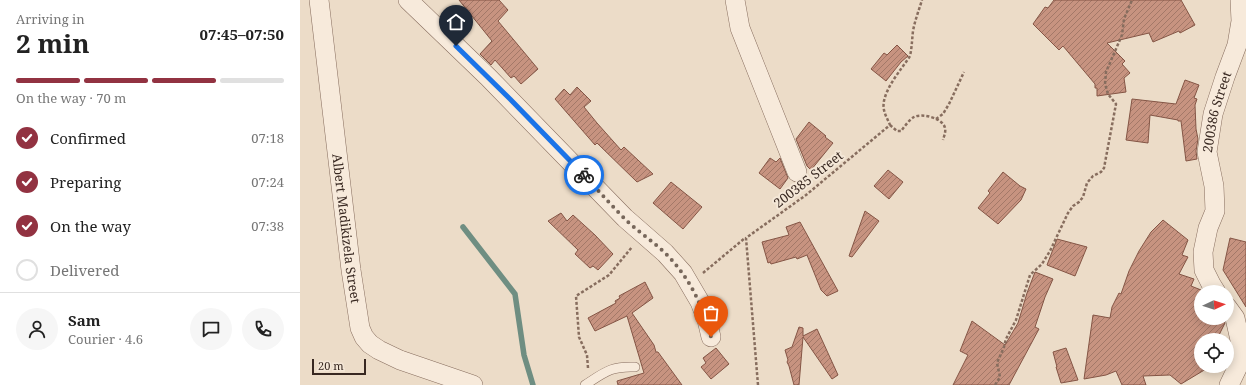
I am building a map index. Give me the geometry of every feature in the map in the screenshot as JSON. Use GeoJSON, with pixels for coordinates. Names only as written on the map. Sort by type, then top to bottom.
{"type":"FeatureCollection","features":[{"type":"Feature","properties":{"kind":"street","name":"Albert Madikizela Street"},"geometry":{"type":"LineString","coordinates":[[319,0],[351,270],[360,328],[367,341],[379,350],[400,360],[473,385]]}},
{"type":"Feature","properties":{"kind":"street"},"geometry":{"type":"LineString","coordinates":[[408,0],[494,83],[625,218],[665,253],[690,284],[700,302],[707,320],[711,337]]}},
{"type":"Feature","properties":{"kind":"street"},"geometry":{"type":"LineString","coordinates":[[735,0],[740,28],[797,172]]}},
{"type":"Feature","properties":{"kind":"street","name":"200386 Street"},"geometry":{"type":"LineString","coordinates":[[1212,285],[1204,270],[1203,252],[1208,228],[1214,211],[1214,186],[1207,152],[1213,114],[1237,45],[1241,21],[1240,0]]}},
{"type":"Feature","properties":{"kind":"street"},"geometry":{"type":"LineString","coordinates":[[1229,385],[1241,360],[1242,349],[1234,318]]}},
{"type":"Feature","properties":{"kind":"lane"},"geometry":{"type":"LineString","coordinates":[[587,384],[606,371],[620,367],[635,367]]}},
{"type":"Feature","properties":{"kind":"path"},"geometry":{"type":"LineString","coordinates":[[922,0],[913,30],[910,56],[886,93],[883,101],[884,110],[890,125],[897,131],[901,130],[913,117],[919,115],[936,119],[943,123],[945,127],[946,132],[943,140]]}},
{"type":"Feature","properties":{"kind":"path"},"geometry":{"type":"LineString","coordinates":[[995,385],[1000,377],[997,363],[1006,339],[1016,320],[1030,275],[1042,264],[1050,251],[1068,213],[1083,197],[1087,183],[1093,176],[1101,172],[1104,168],[1116,104],[1108,94],[1105,84],[1106,72],[1122,35],[1124,19],[1132,0]]}},
{"type":"Feature","properties":{"kind":"path"},"geometry":{"type":"LineString","coordinates":[[936,119],[943,114],[949,104],[964,72]]}},
{"type":"Feature","properties":{"kind":"path","name":"200385 Street"},"geometry":{"type":"LineString","coordinates":[[690,284],[746,238],[806,195],[890,125]]}},
{"type":"Feature","properties":{"kind":"path"},"geometry":{"type":"LineString","coordinates":[[587,384],[589,370],[587,355],[579,337],[576,296],[608,275],[643,234]]}},
{"type":"Feature","properties":{"kind":"path"},"geometry":{"type":"LineString","coordinates":[[746,238],[758,385]]}},
{"type":"Feature","properties":{"kind":"building"},"geometry":{"type":"Polygon","coordinates":[[[459,0],[499,0],[508,10],[498,21],[538,69],[521,84],[514,76],[511,78],[495,60],[491,65],[480,54],[492,41],[459,0]]]}},
{"type":"Feature","properties":{"kind":"building"},"geometry":{"type":"Polygon","coordinates":[[[1054,0],[1181,0],[1195,25],[1180,33],[1179,31],[1153,42],[1149,33],[1107,43],[1125,61],[1122,64],[1130,73],[1124,78],[1126,92],[1097,96],[1097,88],[1095,88],[1095,84],[1063,46],[1059,50],[1033,24],[1045,7],[1048,8],[1054,0]]]}},
{"type":"Feature","properties":{"kind":"building"},"geometry":{"type":"Polygon","coordinates":[[[897,45],[908,56],[901,62],[886,81],[871,69],[884,53],[887,55],[897,45]]]}},
{"type":"Feature","properties":{"kind":"building"},"geometry":{"type":"Polygon","coordinates":[[[1185,80],[1199,85],[1194,98],[1197,99],[1195,105],[1198,139],[1196,151],[1197,159],[1186,161],[1181,121],[1178,120],[1150,115],[1148,143],[1126,140],[1132,99],[1176,104],[1185,80]]]}},
{"type":"Feature","properties":{"kind":"building"},"geometry":{"type":"Polygon","coordinates":[[[577,87],[591,101],[584,107],[597,123],[621,150],[624,147],[653,174],[637,182],[597,143],[595,145],[555,99],[564,89],[570,95],[577,87]]]}},
{"type":"Feature","properties":{"kind":"building"},"geometry":{"type":"Polygon","coordinates":[[[809,122],[833,143],[811,170],[807,166],[796,139],[809,122]]]}},
{"type":"Feature","properties":{"kind":"building"},"geometry":{"type":"Polygon","coordinates":[[[770,158],[776,162],[780,158],[788,178],[780,189],[759,173],[770,158]]]}},
{"type":"Feature","properties":{"kind":"building"},"geometry":{"type":"Polygon","coordinates":[[[888,170],[903,182],[889,199],[874,186],[888,170]]]}},
{"type":"Feature","properties":{"kind":"building"},"geometry":{"type":"Polygon","coordinates":[[[1003,172],[1026,189],[1021,200],[998,224],[978,208],[990,193],[988,191],[1003,172]]]}},
{"type":"Feature","properties":{"kind":"building"},"geometry":{"type":"Polygon","coordinates":[[[671,182],[702,207],[683,229],[653,203],[671,182]]]}},
{"type":"Feature","properties":{"kind":"building"},"geometry":{"type":"Polygon","coordinates":[[[865,211],[879,221],[852,257],[849,256],[865,211]]]}},
{"type":"Feature","properties":{"kind":"building"},"geometry":{"type":"Polygon","coordinates":[[[561,213],[567,221],[573,215],[613,254],[598,270],[593,266],[590,268],[575,254],[578,250],[548,221],[561,213]]]}},
{"type":"Feature","properties":{"kind":"building"},"geometry":{"type":"Polygon","coordinates":[[[1163,220],[1188,240],[1182,255],[1188,257],[1179,274],[1194,279],[1191,286],[1194,287],[1194,325],[1224,325],[1220,333],[1194,333],[1194,373],[1199,373],[1181,384],[1170,375],[1143,376],[1146,385],[1122,385],[1116,371],[1106,375],[1084,379],[1093,315],[1110,318],[1112,307],[1119,293],[1121,294],[1129,271],[1151,232],[1163,220]]]}},
{"type":"Feature","properties":{"kind":"building"},"geometry":{"type":"Polygon","coordinates":[[[800,222],[838,291],[827,296],[821,290],[807,255],[797,259],[796,257],[771,264],[770,262],[768,263],[762,242],[789,235],[786,227],[800,222]]]}},
{"type":"Feature","properties":{"kind":"building"},"geometry":{"type":"Polygon","coordinates":[[[1230,238],[1246,242],[1246,307],[1234,288],[1234,285],[1232,285],[1223,270],[1230,238]]]}},
{"type":"Feature","properties":{"kind":"building"},"geometry":{"type":"Polygon","coordinates":[[[1057,239],[1087,247],[1075,276],[1047,265],[1057,239]]]}},
{"type":"Feature","properties":{"kind":"building"},"geometry":{"type":"Polygon","coordinates":[[[1035,272],[1053,279],[1035,327],[1039,329],[1009,385],[953,385],[968,355],[960,351],[972,321],[1005,345],[1018,323],[1035,272]]]}},
{"type":"Feature","properties":{"kind":"building"},"geometry":{"type":"Polygon","coordinates":[[[645,282],[653,298],[632,313],[654,345],[656,352],[658,352],[682,385],[618,385],[617,381],[644,373],[627,316],[595,331],[588,318],[616,303],[615,301],[620,298],[619,296],[645,282]]]}},
{"type":"Feature","properties":{"kind":"building"},"geometry":{"type":"Polygon","coordinates":[[[799,327],[803,328],[803,336],[817,329],[838,375],[832,379],[803,337],[799,385],[794,385],[785,350],[792,347],[799,327]]]}},
{"type":"Feature","properties":{"kind":"building"},"geometry":{"type":"Polygon","coordinates":[[[716,348],[729,364],[711,379],[701,367],[706,363],[703,358],[716,348]]]}},
{"type":"Feature","properties":{"kind":"building"},"geometry":{"type":"Polygon","coordinates":[[[1066,348],[1078,380],[1061,383],[1053,352],[1066,348]]]}},
{"type":"Feature","properties":{"kind":"waterway"},"geometry":{"type":"LineString","coordinates":[[463,227],[515,294],[524,355],[533,385]]}},
{"type":"Feature","properties":{"kind":"way so far"},"geometry":{"type":"LineString","coordinates":[[584,175],[625,218],[665,253],[682,273],[700,302],[707,320],[711,337]]}},
{"type":"Feature","properties":{"kind":"route"},"geometry":{"type":"LineString","coordinates":[[456,46],[584,175]]}}]}
